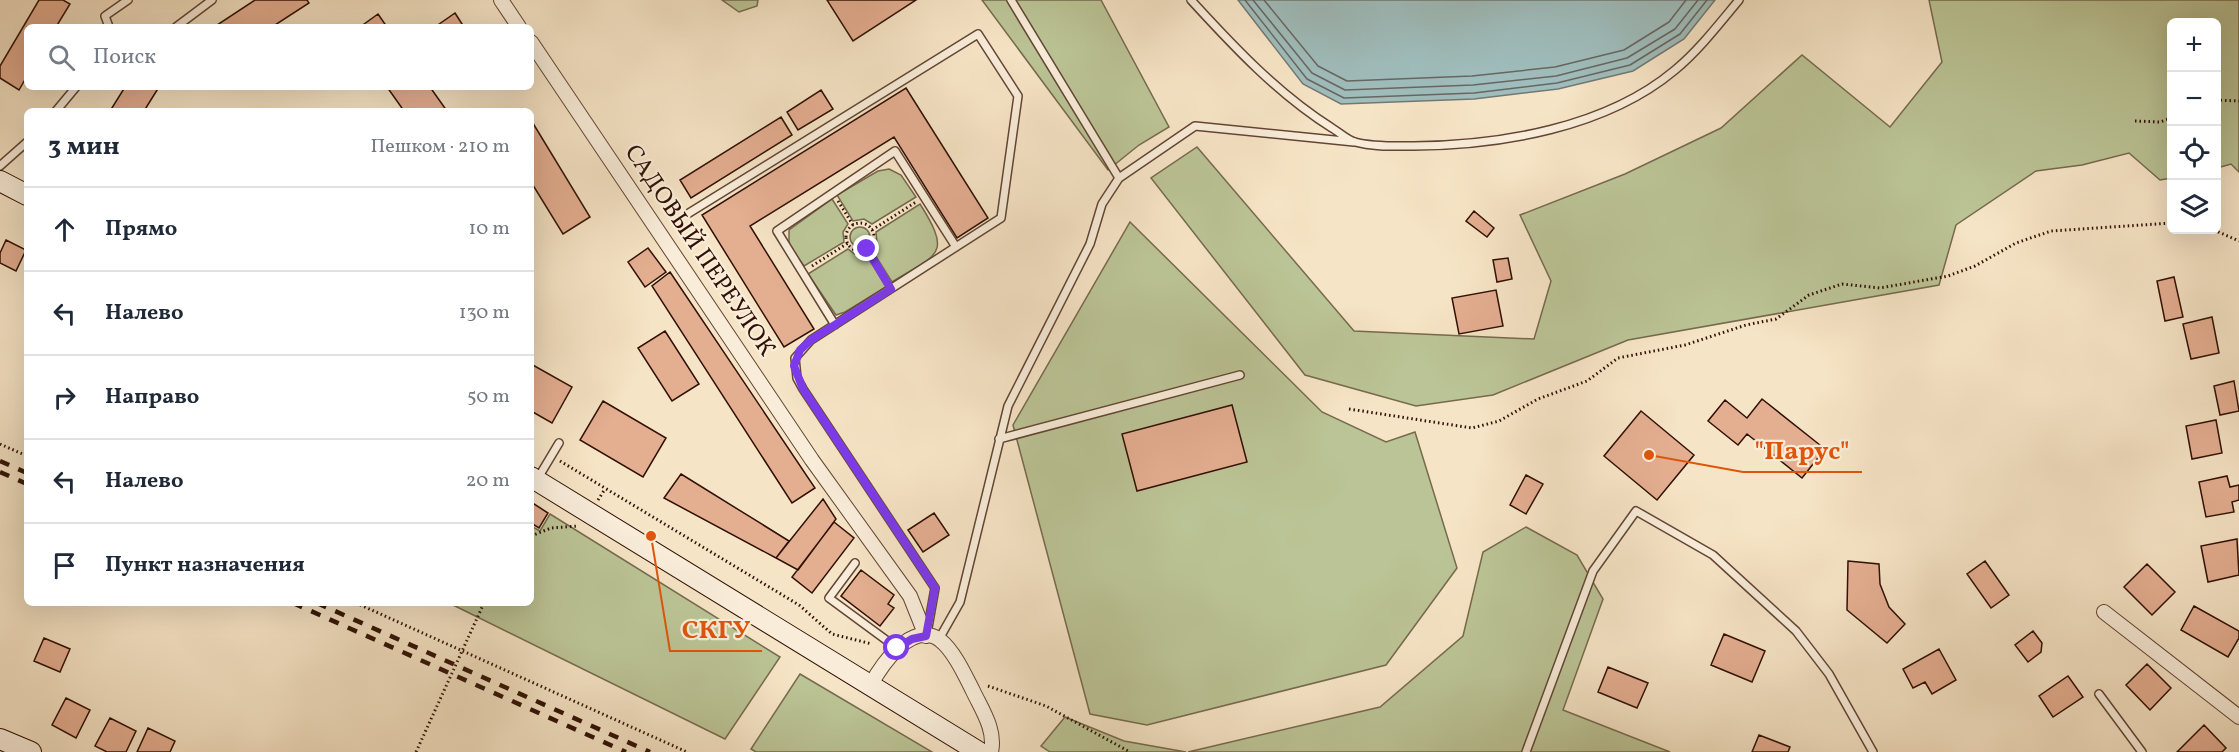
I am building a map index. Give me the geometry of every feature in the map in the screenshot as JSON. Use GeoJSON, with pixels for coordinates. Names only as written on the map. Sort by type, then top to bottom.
{"type":"FeatureCollection","features":[{"type":"Feature","properties":{"kind":"main road"},"geometry":{"type":"LineString","coordinates":[[0,181],[24,193]]}},
{"type":"Feature","properties":{"kind":"main road"},"geometry":{"type":"LineString","coordinates":[[534,479],[979,752]]}},
{"type":"Feature","properties":{"kind":"main road"},"geometry":{"type":"LineString","coordinates":[[0,739],[28,751]]}},
{"type":"Feature","properties":{"kind":"street"},"geometry":{"type":"LineString","coordinates":[[501,0],[517,24]]}},
{"type":"Feature","properties":{"kind":"street","name":"САДОВЫЙ ПЕРЕУЛОК"},"geometry":{"type":"LineString","coordinates":[[534,46],[812,460],[910,596],[933,637],[967,679],[989,724],[993,742],[991,752]]}},
{"type":"Feature","properties":{"kind":"street"},"geometry":{"type":"LineString","coordinates":[[2104,612],[2239,717]]}},
{"type":"Feature","properties":{"kind":"street"},"geometry":{"type":"LineString","coordinates":[[870,686],[893,645],[912,639],[933,637]]}},
{"type":"Feature","properties":{"kind":"lane"},"geometry":{"type":"LineString","coordinates":[[108,24],[105,16],[128,0]]}},
{"type":"Feature","properties":{"kind":"lane"},"geometry":{"type":"LineString","coordinates":[[180,24],[212,0]]}},
{"type":"Feature","properties":{"kind":"lane"},"geometry":{"type":"LineString","coordinates":[[1011,0],[1119,178]]}},
{"type":"Feature","properties":{"kind":"lane"},"geometry":{"type":"LineString","coordinates":[[1191,0],[1228,40],[1298,106],[1354,142]]}},
{"type":"Feature","properties":{"kind":"lane"},"geometry":{"type":"LineString","coordinates":[[933,637],[960,602],[1008,406],[1090,244],[1102,204],[1119,178],[1195,126],[1394,146],[1446,146],[1524,134],[1573,123],[1625,103],[1674,71],[1708,37],[1739,0]]}},
{"type":"Feature","properties":{"kind":"lane"},"geometry":{"type":"LineString","coordinates":[[689,213],[978,34],[1018,96],[1000,218],[835,326],[800,350],[795,358],[796,378],[935,588],[933,637]]}},
{"type":"Feature","properties":{"kind":"lane"},"geometry":{"type":"LineString","coordinates":[[58,108],[74,90]]}},
{"type":"Feature","properties":{"kind":"lane"},"geometry":{"type":"LineString","coordinates":[[0,166],[24,145]]}},
{"type":"Feature","properties":{"kind":"lane"},"geometry":{"type":"LineString","coordinates":[[835,326],[777,231],[895,151],[956,247]]}},
{"type":"Feature","properties":{"kind":"lane"},"geometry":{"type":"LineString","coordinates":[[999,439],[1240,375]]}},
{"type":"Feature","properties":{"kind":"lane"},"geometry":{"type":"LineString","coordinates":[[534,479],[559,443]]}},
{"type":"Feature","properties":{"kind":"lane"},"geometry":{"type":"LineString","coordinates":[[1526,752],[1593,571],[1636,511],[1713,555],[1796,631],[1829,674],[1873,752]]}},
{"type":"Feature","properties":{"kind":"lane"},"geometry":{"type":"LineString","coordinates":[[855,563],[829,598],[893,645]]}},
{"type":"Feature","properties":{"kind":"lane"},"geometry":{"type":"LineString","coordinates":[[2099,694],[2142,752]]}},
{"type":"Feature","properties":{"kind":"path"},"geometry":{"type":"LineString","coordinates":[[2221,100],[2239,100]]}},
{"type":"Feature","properties":{"kind":"path"},"geometry":{"type":"LineString","coordinates":[[2135,121],[2160,122],[2167,120]]}},
{"type":"Feature","properties":{"kind":"path"},"geometry":{"type":"LineString","coordinates":[[833,193],[853,225]]}},
{"type":"Feature","properties":{"kind":"path"},"geometry":{"type":"LineString","coordinates":[[872,230],[924,196]]}},
{"type":"Feature","properties":{"kind":"path"},"geometry":{"type":"LineString","coordinates":[[1349,409],[1472,428],[1499,421],[1538,399],[1587,381],[1618,358],[1685,345],[1746,325],[1776,319],[1809,295],[1842,284],[1880,288],[1948,276],[1975,266],[2016,243],[2051,231],[2167,223]]}},
{"type":"Feature","properties":{"kind":"path"},"geometry":{"type":"LineString","coordinates":[[864,224],[872,230],[874,239],[867,249],[856,250],[848,243],[847,235],[853,225],[864,224]]}},
{"type":"Feature","properties":{"kind":"path"},"geometry":{"type":"LineString","coordinates":[[2221,233],[2239,241]]}},
{"type":"Feature","properties":{"kind":"path"},"geometry":{"type":"LineString","coordinates":[[802,273],[848,243]]}},
{"type":"Feature","properties":{"kind":"path"},"geometry":{"type":"LineString","coordinates":[[867,249],[891,289]]}},
{"type":"Feature","properties":{"kind":"path"},"geometry":{"type":"LineString","coordinates":[[0,444],[24,455]]}},
{"type":"Feature","properties":{"kind":"path"},"geometry":{"type":"LineString","coordinates":[[552,456],[799,605],[832,634],[869,644],[893,645]]}},
{"type":"Feature","properties":{"kind":"path"},"geometry":{"type":"LineString","coordinates":[[534,536],[551,528],[582,526]]}},
{"type":"Feature","properties":{"kind":"path"},"geometry":{"type":"LineString","coordinates":[[363,606],[687,752]]}},
{"type":"Feature","properties":{"kind":"path"},"geometry":{"type":"LineString","coordinates":[[416,752],[483,606]]}},
{"type":"Feature","properties":{"kind":"path"},"geometry":{"type":"LineString","coordinates":[[967,679],[1046,706],[1130,752]]}},
{"type":"Feature","properties":{"kind":"green space"},"geometry":{"type":"Polygon","coordinates":[[[722,0],[758,0],[757,6],[739,12],[722,0]]]}},
{"type":"Feature","properties":{"kind":"green space"},"geometry":{"type":"Polygon","coordinates":[[[982,0],[1101,0],[1169,127],[1139,145],[1108,170],[982,0]]]}},
{"type":"Feature","properties":{"kind":"green space"},"geometry":{"type":"Polygon","coordinates":[[[1929,0],[2239,0],[2239,172],[2231,164],[2221,167],[2221,18],[2167,18],[2167,179],[2160,180],[2129,153],[2082,165],[2036,171],[1956,225],[1939,285],[1628,340],[1493,395],[1416,406],[1305,375],[1151,178],[1197,147],[1354,331],[1534,339],[1551,281],[1520,215],[1625,174],[1721,128],[1802,55],[1890,127],[1942,62],[1929,0]]]}},
{"type":"Feature","properties":{"kind":"green space"},"geometry":{"type":"Polygon","coordinates":[[[889,169],[901,175],[916,197],[872,224],[864,219],[853,221],[837,195],[878,171],[889,169]]]}},
{"type":"Feature","properties":{"kind":"green space"},"geometry":{"type":"Polygon","coordinates":[[[832,199],[848,224],[843,232],[844,242],[804,266],[789,245],[789,230],[832,199]]]}},
{"type":"Feature","properties":{"kind":"green space"},"geometry":{"type":"Polygon","coordinates":[[[920,204],[936,234],[938,244],[929,259],[892,282],[872,250],[877,244],[876,232],[920,204]]]}},
{"type":"Feature","properties":{"kind":"green space"},"geometry":{"type":"Polygon","coordinates":[[[1130,222],[1322,412],[1386,442],[1415,432],[1457,568],[1386,665],[1147,725],[1090,714],[1013,425],[1130,222]]]}},
{"type":"Feature","properties":{"kind":"green space"},"geometry":{"type":"Polygon","coordinates":[[[860,227],[867,230],[870,237],[867,244],[860,247],[853,244],[850,237],[853,230],[860,227]]]}},
{"type":"Feature","properties":{"kind":"green space"},"geometry":{"type":"Polygon","coordinates":[[[848,249],[856,255],[866,254],[886,287],[836,315],[808,274],[848,249]]]}},
{"type":"Feature","properties":{"kind":"green space"},"geometry":{"type":"Polygon","coordinates":[[[550,514],[780,657],[725,739],[455,606],[534,606],[534,528],[540,531],[550,514]]]}},
{"type":"Feature","properties":{"kind":"green space"},"geometry":{"type":"Polygon","coordinates":[[[1526,527],[1577,555],[1603,599],[1563,710],[1670,752],[1188,752],[1380,707],[1463,636],[1483,552],[1526,527]]]}},
{"type":"Feature","properties":{"kind":"green space"},"geometry":{"type":"Polygon","coordinates":[[[800,674],[932,752],[756,752],[751,749],[800,674]]]}},
{"type":"Feature","properties":{"kind":"green space"},"geometry":{"type":"Polygon","coordinates":[[[1065,717],[1124,741],[1186,752],[1050,752],[1041,746],[1065,717]]]}},
{"type":"Feature","properties":{"kind":"water"},"geometry":{"type":"Polygon","coordinates":[[[1238,0],[1715,0],[1684,39],[1633,71],[1558,89],[1474,99],[1341,104],[1303,84],[1238,0]]]}},
{"type":"Feature","properties":{"kind":"building"},"geometry":{"type":"Polygon","coordinates":[[[39,0],[63,0],[70,4],[58,24],[25,24],[39,0]]]}},
{"type":"Feature","properties":{"kind":"building"},"geometry":{"type":"Polygon","coordinates":[[[255,0],[307,0],[309,3],[277,24],[219,24],[255,0]]]}},
{"type":"Feature","properties":{"kind":"building"},"geometry":{"type":"Polygon","coordinates":[[[827,0],[916,0],[853,41],[827,0]]]}},
{"type":"Feature","properties":{"kind":"building"},"geometry":{"type":"Polygon","coordinates":[[[455,13],[462,24],[439,24],[455,13]]]}},
{"type":"Feature","properties":{"kind":"building"},"geometry":{"type":"Polygon","coordinates":[[[378,14],[385,24],[364,24],[378,14]]]}},
{"type":"Feature","properties":{"kind":"building"},"geometry":{"type":"Polygon","coordinates":[[[24,25],[24,81],[19,90],[0,78],[0,66],[24,25]]]}},
{"type":"Feature","properties":{"kind":"building"},"geometry":{"type":"Polygon","coordinates":[[[906,88],[988,218],[957,238],[894,137],[750,226],[814,329],[784,347],[702,215],[906,88]]]}},
{"type":"Feature","properties":{"kind":"building"},"geometry":{"type":"Polygon","coordinates":[[[123,90],[157,90],[146,108],[112,108],[123,90]]]}},
{"type":"Feature","properties":{"kind":"building"},"geometry":{"type":"Polygon","coordinates":[[[389,90],[432,90],[445,108],[402,108],[389,90]]]}},
{"type":"Feature","properties":{"kind":"building"},"geometry":{"type":"Polygon","coordinates":[[[821,90],[833,109],[798,130],[787,112],[821,90]]]}},
{"type":"Feature","properties":{"kind":"building"},"geometry":{"type":"Polygon","coordinates":[[[781,117],[792,135],[691,198],[680,180],[781,117]]]}},
{"type":"Feature","properties":{"kind":"building"},"geometry":{"type":"Polygon","coordinates":[[[534,125],[590,217],[563,234],[534,187],[534,125]]]}},
{"type":"Feature","properties":{"kind":"building"},"geometry":{"type":"Polygon","coordinates":[[[1474,211],[1494,228],[1487,237],[1466,221],[1474,211]]]}},
{"type":"Feature","properties":{"kind":"building"},"geometry":{"type":"Polygon","coordinates":[[[6,240],[24,249],[16,271],[0,263],[0,253],[6,240]]]}},
{"type":"Feature","properties":{"kind":"building"},"geometry":{"type":"Polygon","coordinates":[[[648,248],[666,272],[645,287],[628,262],[648,248]]]}},
{"type":"Feature","properties":{"kind":"building"},"geometry":{"type":"Polygon","coordinates":[[[1508,258],[1512,279],[1497,282],[1493,260],[1508,258]]]}},
{"type":"Feature","properties":{"kind":"building"},"geometry":{"type":"Polygon","coordinates":[[[670,272],[815,488],[792,503],[652,286],[670,272]]]}},
{"type":"Feature","properties":{"kind":"building"},"geometry":{"type":"Polygon","coordinates":[[[2174,277],[2183,317],[2165,321],[2157,281],[2174,277]]]}},
{"type":"Feature","properties":{"kind":"building"},"geometry":{"type":"Polygon","coordinates":[[[1496,290],[1503,326],[1459,334],[1452,298],[1496,290]]]}},
{"type":"Feature","properties":{"kind":"building"},"geometry":{"type":"Polygon","coordinates":[[[2212,317],[2219,353],[2191,359],[2183,324],[2212,317]]]}},
{"type":"Feature","properties":{"kind":"building"},"geometry":{"type":"Polygon","coordinates":[[[665,331],[699,384],[672,401],[638,348],[665,331]]]}},
{"type":"Feature","properties":{"kind":"building"},"geometry":{"type":"Polygon","coordinates":[[[534,366],[572,387],[552,423],[534,413],[534,366]]]}},
{"type":"Feature","properties":{"kind":"building"},"geometry":{"type":"Polygon","coordinates":[[[2234,381],[2239,411],[2220,415],[2214,386],[2234,381]]]}},
{"type":"Feature","properties":{"kind":"building"},"geometry":{"type":"Polygon","coordinates":[[[1762,399],[1825,449],[1802,478],[1747,434],[1738,445],[1708,421],[1725,400],[1747,418],[1762,399]]]}},
{"type":"Feature","properties":{"kind":"building"},"geometry":{"type":"Polygon","coordinates":[[[603,401],[666,438],[643,477],[580,440],[603,401]]]}},
{"type":"Feature","properties":{"kind":"building"},"geometry":{"type":"Polygon","coordinates":[[[1232,405],[1247,462],[1137,491],[1122,434],[1232,405]]]}},
{"type":"Feature","properties":{"kind":"building"},"geometry":{"type":"Polygon","coordinates":[[[1641,411],[1694,455],[1657,500],[1604,456],[1641,411]]]}},
{"type":"Feature","properties":{"kind":"building"},"geometry":{"type":"Polygon","coordinates":[[[2216,420],[2222,453],[2192,459],[2186,426],[2216,420]]]}},
{"type":"Feature","properties":{"kind":"building"},"geometry":{"type":"Polygon","coordinates":[[[681,474],[789,541],[776,558],[664,498],[681,474]]]}},
{"type":"Feature","properties":{"kind":"building"},"geometry":{"type":"Polygon","coordinates":[[[1526,475],[1543,484],[1526,514],[1510,505],[1526,475]]]}},
{"type":"Feature","properties":{"kind":"building"},"geometry":{"type":"Polygon","coordinates":[[[2227,476],[2230,487],[2239,485],[2239,500],[2232,502],[2234,512],[2206,517],[2199,482],[2227,476]]]}},
{"type":"Feature","properties":{"kind":"building"},"geometry":{"type":"Polygon","coordinates":[[[823,499],[836,519],[798,570],[776,558],[823,499]]]}},
{"type":"Feature","properties":{"kind":"building"},"geometry":{"type":"Polygon","coordinates":[[[534,504],[548,513],[539,528],[534,525],[534,504]]]}},
{"type":"Feature","properties":{"kind":"building"},"geometry":{"type":"Polygon","coordinates":[[[934,513],[949,535],[923,552],[908,530],[934,513]]]}},
{"type":"Feature","properties":{"kind":"building"},"geometry":{"type":"Polygon","coordinates":[[[834,522],[854,538],[812,593],[792,577],[834,522]]]}},
{"type":"Feature","properties":{"kind":"building"},"geometry":{"type":"Polygon","coordinates":[[[2237,539],[2239,575],[2208,582],[2201,546],[2237,539]]]}},
{"type":"Feature","properties":{"kind":"building"},"geometry":{"type":"Polygon","coordinates":[[[1848,561],[1879,564],[1880,584],[1889,607],[1905,624],[1887,643],[1847,610],[1848,561]]]}},
{"type":"Feature","properties":{"kind":"building"},"geometry":{"type":"Polygon","coordinates":[[[1985,561],[2009,595],[1991,608],[1967,574],[1985,561]]]}},
{"type":"Feature","properties":{"kind":"building"},"geometry":{"type":"Polygon","coordinates":[[[2147,564],[2175,592],[2152,615],[2124,587],[2147,564]]]}},
{"type":"Feature","properties":{"kind":"building"},"geometry":{"type":"Polygon","coordinates":[[[861,570],[894,595],[888,604],[894,608],[880,626],[841,596],[861,570]]]}},
{"type":"Feature","properties":{"kind":"building"},"geometry":{"type":"Polygon","coordinates":[[[2194,606],[2239,631],[2239,638],[2228,657],[2181,630],[2194,606]]]}},
{"type":"Feature","properties":{"kind":"building"},"geometry":{"type":"Polygon","coordinates":[[[2033,631],[2042,643],[2041,652],[2028,662],[2015,645],[2033,631]]]}},
{"type":"Feature","properties":{"kind":"building"},"geometry":{"type":"Polygon","coordinates":[[[1724,634],[1765,651],[1752,682],[1711,665],[1724,634]]]}},
{"type":"Feature","properties":{"kind":"building"},"geometry":{"type":"Polygon","coordinates":[[[44,638],[70,649],[60,672],[34,661],[44,638]]]}},
{"type":"Feature","properties":{"kind":"building"},"geometry":{"type":"Polygon","coordinates":[[[1939,649],[1956,680],[1932,694],[1925,682],[1913,688],[1903,669],[1939,649]]]}},
{"type":"Feature","properties":{"kind":"building"},"geometry":{"type":"Polygon","coordinates":[[[2147,664],[2171,688],[2150,710],[2126,685],[2147,664]]]}},
{"type":"Feature","properties":{"kind":"building"},"geometry":{"type":"Polygon","coordinates":[[[1608,667],[1648,683],[1637,708],[1598,692],[1608,667]]]}},
{"type":"Feature","properties":{"kind":"building"},"geometry":{"type":"Polygon","coordinates":[[[2068,676],[2083,697],[2053,717],[2039,696],[2068,676]]]}},
{"type":"Feature","properties":{"kind":"building"},"geometry":{"type":"Polygon","coordinates":[[[66,698],[90,710],[76,738],[52,725],[66,698]]]}},
{"type":"Feature","properties":{"kind":"building"},"geometry":{"type":"Polygon","coordinates":[[[110,718],[136,731],[126,752],[107,752],[95,746],[110,718]]]}},
{"type":"Feature","properties":{"kind":"building"},"geometry":{"type":"Polygon","coordinates":[[[2204,725],[2226,748],[2222,752],[2177,752],[2204,725]]]}},
{"type":"Feature","properties":{"kind":"building"},"geometry":{"type":"Polygon","coordinates":[[[148,728],[175,741],[170,752],[137,752],[148,728]]]}},
{"type":"Feature","properties":{"kind":"building"},"geometry":{"type":"Polygon","coordinates":[[[1759,735],[1790,747],[1788,752],[1752,752],[1759,735]]]}},
{"type":"Feature","properties":{"kind":"railway"},"geometry":{"type":"LineString","coordinates":[[0,461],[24,472]]}},
{"type":"Feature","properties":{"kind":"railway"},"geometry":{"type":"LineString","coordinates":[[0,472],[24,483]]}},
{"type":"Feature","properties":{"kind":"railway"},"geometry":{"type":"LineString","coordinates":[[300,606],[626,752]]}},
{"type":"Feature","properties":{"kind":"railway"},"geometry":{"type":"LineString","coordinates":[[324,606],[650,752]]}},
{"type":"Feature","properties":{"kind":"place","name":"\"Парус\""},"geometry":{"type":"Point","coordinates":[1649,455]}},
{"type":"Feature","properties":{"kind":"place","name":"СКГУ"},"geometry":{"type":"Point","coordinates":[651,536]}},
{"type":"Feature","properties":{"kind":"route"},"geometry":{"type":"LineString","coordinates":[[867,249],[891,289],[811,340],[800,350],[795,358],[794,366],[796,378],[935,588],[926,636],[912,639],[897,648]]}}]}
